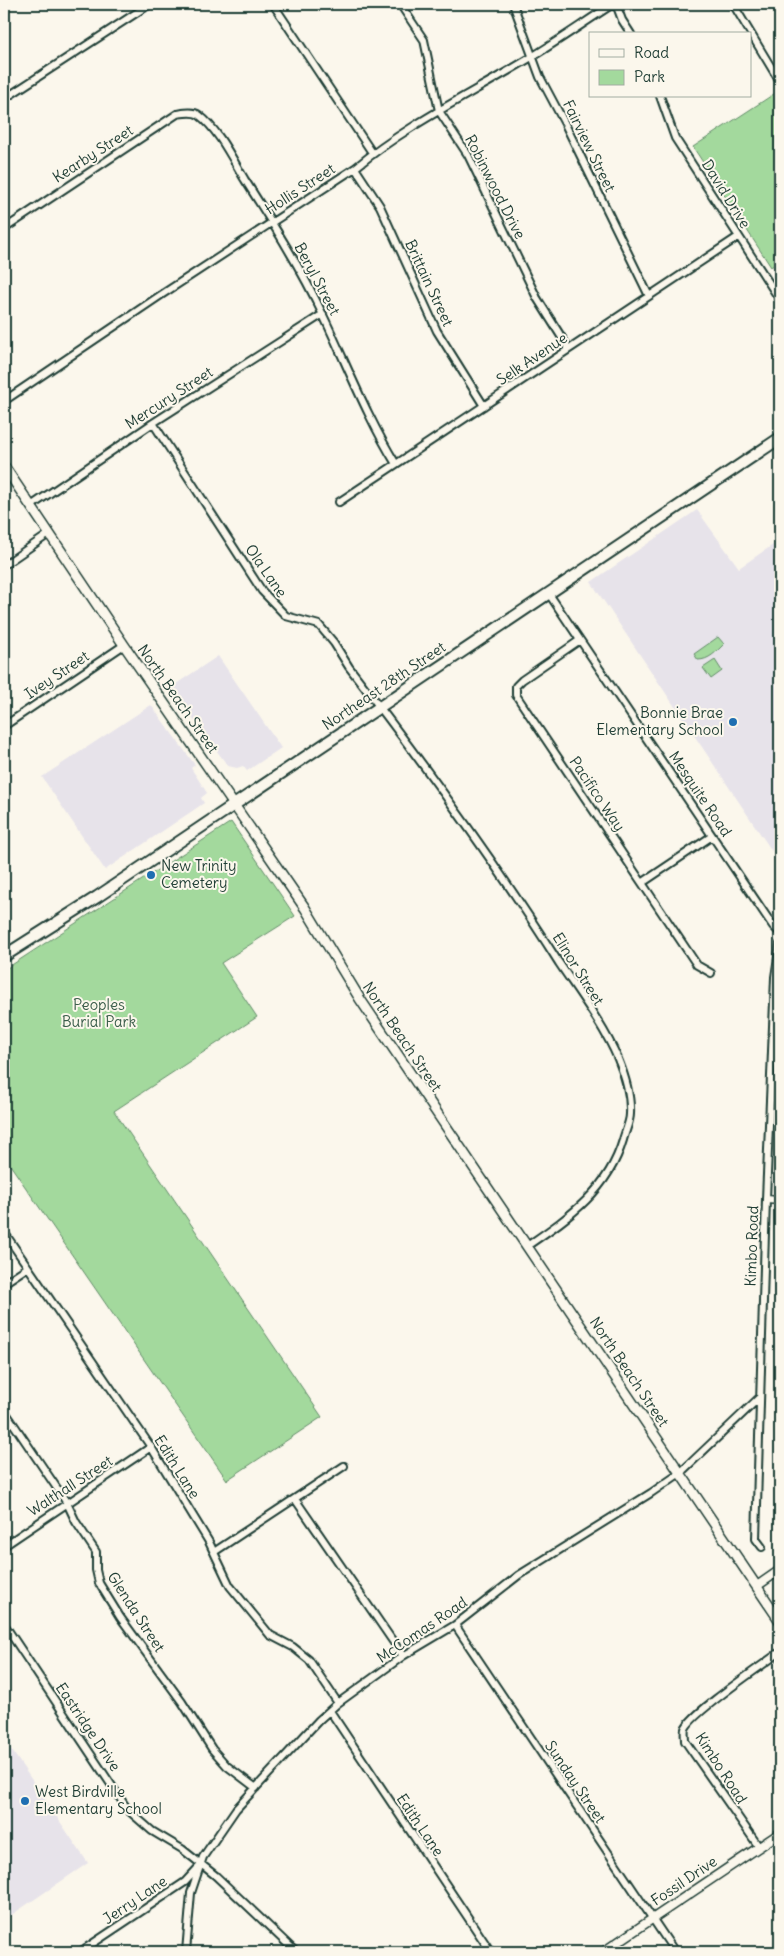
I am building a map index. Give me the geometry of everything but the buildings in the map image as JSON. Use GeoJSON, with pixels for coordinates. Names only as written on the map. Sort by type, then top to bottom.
{"type":"FeatureCollection","features":[{"type":"Feature","properties":{"kind":"main road","name":"Northeast 28th Street"},"geometry":{"type":"LineString","coordinates":[[4,956],[96,897],[780,438]]}},
{"type":"Feature","properties":{"kind":"main road","name":"North Beach Street"},"geometry":{"type":"LineString","coordinates":[[4,466],[124,645],[305,908],[360,999],[780,1621]]}},
{"type":"Feature","properties":{"kind":"street"},"geometry":{"type":"LineString","coordinates":[[4,99],[150,4]]}},
{"type":"Feature","properties":{"kind":"street"},"geometry":{"type":"LineString","coordinates":[[273,4],[372,154]]}},
{"type":"Feature","properties":{"kind":"street","name":"Robinwood Drive"},"geometry":{"type":"LineString","coordinates":[[400,4],[424,40],[439,111],[468,155],[537,298],[569,350]]}},
{"type":"Feature","properties":{"kind":"street","name":"Fairview Street"},"geometry":{"type":"LineString","coordinates":[[512,4],[531,58],[649,296]]}},
{"type":"Feature","properties":{"kind":"street"},"geometry":{"type":"LineString","coordinates":[[614,4],[630,32]]}},
{"type":"Feature","properties":{"kind":"street","name":"Hollis Street"},"geometry":{"type":"LineString","coordinates":[[4,401],[153,300],[355,168],[372,154],[439,111],[531,58],[614,4]]}},
{"type":"Feature","properties":{"kind":"street"},"geometry":{"type":"LineString","coordinates":[[733,4],[750,32]]}},
{"type":"Feature","properties":{"kind":"street"},"geometry":{"type":"LineString","coordinates":[[752,36],[780,82]]}},
{"type":"Feature","properties":{"kind":"street","name":"David Drive"},"geometry":{"type":"LineString","coordinates":[[661,98],[675,138],[780,300]]}},
{"type":"Feature","properties":{"kind":"street","name":"Kearby Street"},"geometry":{"type":"LineString","coordinates":[[4,229],[177,114],[188,112],[200,116]]}},
{"type":"Feature","properties":{"kind":"street","name":"Beryl Street"},"geometry":{"type":"LineString","coordinates":[[200,116],[220,141],[272,222],[303,276],[323,314],[378,436],[396,464]]}},
{"type":"Feature","properties":{"kind":"street","name":"Brittain Street"},"geometry":{"type":"LineString","coordinates":[[355,168],[380,206],[437,331],[484,406]]}},
{"type":"Feature","properties":{"kind":"street","name":"Selk Avenue"},"geometry":{"type":"LineString","coordinates":[[339,502],[738,237]]}},
{"type":"Feature","properties":{"kind":"street","name":"Mercury Street"},"geometry":{"type":"LineString","coordinates":[[31,506],[152,423],[323,314]]}},
{"type":"Feature","properties":{"kind":"street","name":"Ola Lane"},"geometry":{"type":"LineString","coordinates":[[152,423],[262,591],[286,616],[319,625],[334,643],[349,668],[380,707]]}},
{"type":"Feature","properties":{"kind":"street"},"geometry":{"type":"LineString","coordinates":[[4,565],[49,534]]}},
{"type":"Feature","properties":{"kind":"street","name":"Mesquite Road"},"geometry":{"type":"LineString","coordinates":[[549,594],[780,934]]}},
{"type":"Feature","properties":{"kind":"street","name":"Pacifico Way"},"geometry":{"type":"LineString","coordinates":[[580,640],[522,680],[516,686],[516,694],[697,965],[711,972]]}},
{"type":"Feature","properties":{"kind":"street","name":"Ivey Street"},"geometry":{"type":"LineString","coordinates":[[4,726],[124,645]]}},
{"type":"Feature","properties":{"kind":"street","name":"Elinor Street"},"geometry":{"type":"LineString","coordinates":[[380,707],[536,925],[618,1059],[628,1090],[630,1116],[620,1150],[610,1171],[598,1189],[582,1205],[527,1246]]}},
{"type":"Feature","properties":{"kind":"street"},"geometry":{"type":"LineString","coordinates":[[642,884],[712,836]]}},
{"type":"Feature","properties":{"kind":"street","name":"Kimbo Road"},"geometry":{"type":"LineString","coordinates":[[762,1548],[756,1539],[760,1396],[766,1199],[780,944]]}},
{"type":"Feature","properties":{"kind":"street"},"geometry":{"type":"LineString","coordinates":[[766,1199],[780,1200]]}},
{"type":"Feature","properties":{"kind":"street","name":"Edith Lane"},"geometry":{"type":"LineString","coordinates":[[4,1232],[151,1447],[214,1552],[230,1586],[270,1635],[293,1647],[309,1660],[338,1703]]}},
{"type":"Feature","properties":{"kind":"street"},"geometry":{"type":"LineString","coordinates":[[4,1283],[28,1267]]}},
{"type":"Feature","properties":{"kind":"street","name":"McComas Road"},"geometry":{"type":"LineString","coordinates":[[186,1952],[191,1893],[203,1857],[236,1809],[319,1720],[338,1703],[403,1656],[455,1625],[519,1575],[680,1473],[760,1396]]}},
{"type":"Feature","properties":{"kind":"street","name":"Glenda Street"},"geometry":{"type":"LineString","coordinates":[[4,1410],[67,1503],[76,1522],[96,1552],[96,1570],[99,1583],[120,1617],[182,1702],[212,1750],[227,1766],[256,1788]]}},
{"type":"Feature","properties":{"kind":"street","name":"Walthall Street"},"geometry":{"type":"LineString","coordinates":[[4,1546],[151,1447]]}},
{"type":"Feature","properties":{"kind":"street"},"geometry":{"type":"LineString","coordinates":[[214,1552],[344,1466]]}},
{"type":"Feature","properties":{"kind":"street"},"geometry":{"type":"LineString","coordinates":[[295,1499],[403,1656]]}},
{"type":"Feature","properties":{"kind":"street"},"geometry":{"type":"LineString","coordinates":[[757,1586],[780,1570]]}},
{"type":"Feature","properties":{"kind":"street","name":"Eastridge Drive"},"geometry":{"type":"LineString","coordinates":[[4,1624],[128,1810],[152,1831],[182,1849],[216,1876],[296,1952]]}},
{"type":"Feature","properties":{"kind":"street","name":"Sunday Street"},"geometry":{"type":"LineString","coordinates":[[455,1625],[675,1952]]}},
{"type":"Feature","properties":{"kind":"street","name":"Kimbo Road"},"geometry":{"type":"LineString","coordinates":[[759,1847],[685,1741],[685,1730],[690,1721],[703,1710],[780,1652]]}},
{"type":"Feature","properties":{"kind":"street","name":"Edith Lane"},"geometry":{"type":"LineString","coordinates":[[330,1711],[491,1952]]}},
{"type":"Feature","properties":{"kind":"street","name":"Fossil Drive"},"geometry":{"type":"LineString","coordinates":[[603,1952],[780,1833]]}},
{"type":"Feature","properties":{"kind":"street","name":"Jerry Lane"},"geometry":{"type":"LineString","coordinates":[[80,1952],[185,1882],[200,1865]]}},
{"type":"Feature","properties":{"kind":"shaded area","name":"Bonnie Brae Elementary School"},"geometry":{"type":"Polygon","coordinates":[[[697,510],[739,568],[780,540],[780,863],[591,582],[697,510]]]}},
{"type":"Feature","properties":{"kind":"shaded area"},"geometry":{"type":"Polygon","coordinates":[[[218,656],[281,748],[247,771],[243,766],[237,768],[228,766],[170,688],[218,656]]]}},
{"type":"Feature","properties":{"kind":"shaded area"},"geometry":{"type":"Polygon","coordinates":[[[151,705],[195,765],[191,768],[207,793],[201,798],[204,803],[105,870],[42,777],[151,705]]]}},
{"type":"Feature","properties":{"kind":"shaded area","name":"West Birdville Elementary School"},"geometry":{"type":"Polygon","coordinates":[[[4,1739],[88,1863],[4,1920],[4,1739]]]}},
{"type":"Feature","properties":{"kind":"green space"},"geometry":{"type":"Polygon","coordinates":[[[780,90],[780,261],[771,267],[693,147],[780,90]]]}},
{"type":"Feature","properties":{"kind":"green space"},"geometry":{"type":"Polygon","coordinates":[[[718,637],[724,644],[709,657],[698,660],[694,654],[718,637]]]}},
{"type":"Feature","properties":{"kind":"green space"},"geometry":{"type":"Polygon","coordinates":[[[715,660],[722,671],[711,679],[703,668],[715,660]]]}},
{"type":"Feature","properties":{"kind":"green space","name":"Peoples Burial Park"},"geometry":{"type":"Polygon","coordinates":[[[231,822],[295,916],[221,963],[257,1017],[114,1111],[322,1417],[227,1480],[4,1156],[4,970],[231,822]]]}},
{"type":"Feature","properties":{"kind":"place","name":"Bonnie Brae Elementary School"},"geometry":{"type":"Point","coordinates":[733,722]}},
{"type":"Feature","properties":{"kind":"place","name":"New Trinity Cemetery"},"geometry":{"type":"Point","coordinates":[151,875]}},
{"type":"Feature","properties":{"kind":"place","name":"West Birdville Elementary School"},"geometry":{"type":"Point","coordinates":[25,1801]}}]}
